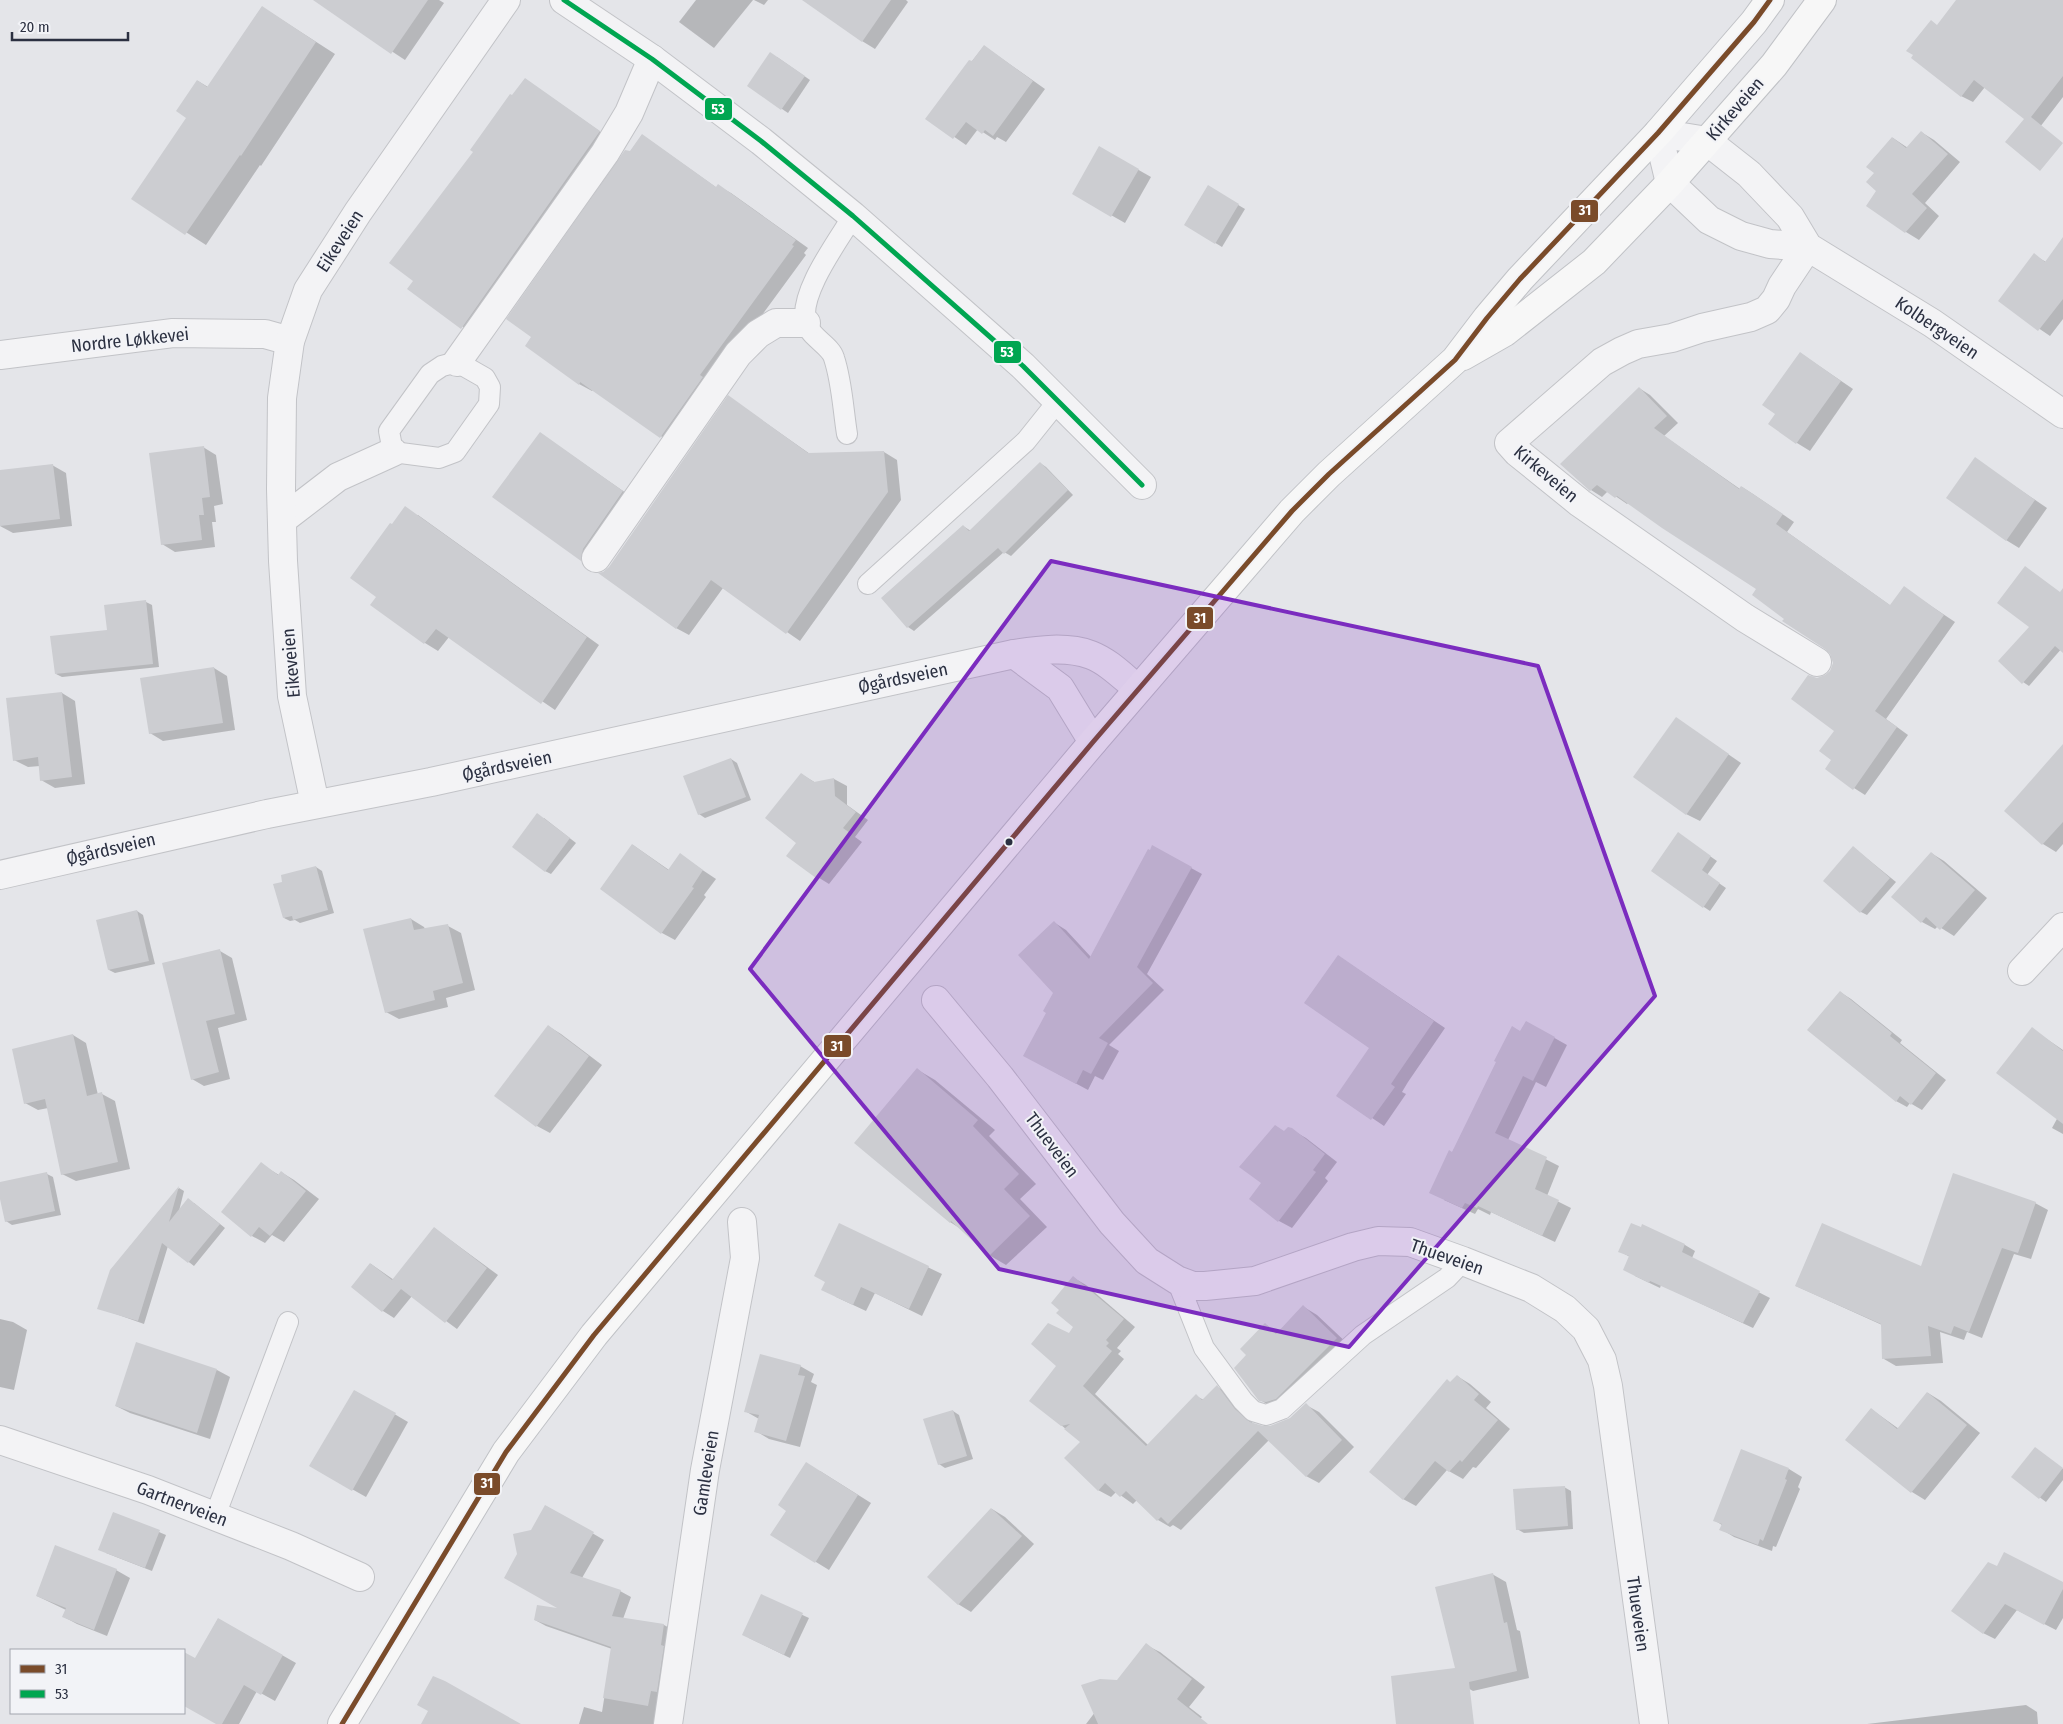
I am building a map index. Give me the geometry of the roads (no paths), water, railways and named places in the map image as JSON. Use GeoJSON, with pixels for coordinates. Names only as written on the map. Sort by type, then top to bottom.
{"type":"FeatureCollection","features":[{"type":"Feature","properties":{"kind":"main road","name":"Kirkeveien"},"geometry":{"type":"LineString","coordinates":[[342,1724],[506,1452],[594,1335],[1093,742],[1292,511],[1329,474],[1455,360],[1486,318],[1520,279],[1658,133],[1754,22],[1770,0]]}},
{"type":"Feature","properties":{"kind":"main road","name":"Kirkeveien"},"geometry":{"type":"LineString","coordinates":[[1455,360],[1505,332],[1594,262],[1670,183],[1774,65],[1822,0]]}},
{"type":"Feature","properties":{"kind":"street","name":"Eikeveien"},"geometry":{"type":"LineString","coordinates":[[315,804],[292,696],[282,520],[282,398],[290,341],[308,290],[358,212],[506,0]]}},
{"type":"Feature","properties":{"kind":"street"},"geometry":{"type":"LineString","coordinates":[[564,0],[652,59],[761,140],[853,216],[1023,366],[1142,485]]}},
{"type":"Feature","properties":{"kind":"street"},"geometry":{"type":"LineString","coordinates":[[457,362],[605,152],[629,114],[652,59]]}},
{"type":"Feature","properties":{"kind":"street"},"geometry":{"type":"LineString","coordinates":[[1658,133],[1670,183]]}},
{"type":"Feature","properties":{"kind":"street","name":"Kolbergveien"},"geometry":{"type":"LineString","coordinates":[[1658,133],[1707,141],[1749,174],[1790,217],[1808,247],[1932,324],[2063,414]]}},
{"type":"Feature","properties":{"kind":"street","name":"Kolbergveien"},"geometry":{"type":"LineString","coordinates":[[1670,183],[1709,220],[1741,236],[1770,244],[1808,247]]}},
{"type":"Feature","properties":{"kind":"street","name":"Kirkeveien"},"geometry":{"type":"LineString","coordinates":[[1808,247],[1782,286],[1776,299],[1767,310],[1751,317],[1702,328],[1672,338],[1638,344],[1622,351],[1602,362],[1509,443],[1517,452],[1580,503],[1745,618],[1817,662]]}},
{"type":"Feature","properties":{"kind":"street"},"geometry":{"type":"LineString","coordinates":[[596,558],[738,354],[758,334],[776,324],[806,323]]}},
{"type":"Feature","properties":{"kind":"street","name":"Nordre Løkkevei"},"geometry":{"type":"LineString","coordinates":[[0,355],[173,333],[265,334],[290,341]]}},
{"type":"Feature","properties":{"kind":"street"},"geometry":{"type":"LineString","coordinates":[[282,520],[338,477],[393,452]]}},
{"type":"Feature","properties":{"kind":"street","name":"Øgårdsveien"},"geometry":{"type":"LineString","coordinates":[[0,874],[315,804],[440,780],[1014,654],[1064,650],[1090,655],[1110,666],[1138,689]]}},
{"type":"Feature","properties":{"kind":"street"},"geometry":{"type":"LineString","coordinates":[[1014,654],[1060,688],[1093,742]]}},
{"type":"Feature","properties":{"kind":"street"},"geometry":{"type":"LineString","coordinates":[[2022,971],[2063,927]]}},
{"type":"Feature","properties":{"kind":"street","name":"Thueveien"},"geometry":{"type":"LineString","coordinates":[[936,1000],[1000,1077],[1112,1223],[1147,1260],[1177,1280],[1193,1286],[1255,1281],[1353,1246],[1378,1241],[1410,1242],[1531,1288],[1565,1309],[1586,1329],[1602,1360],[1608,1386],[1654,1724]]}},
{"type":"Feature","properties":{"kind":"street","name":"Gamleveien"},"geometry":{"type":"LineString","coordinates":[[668,1724],[705,1470],[745,1258],[742,1222]]}},
{"type":"Feature","properties":{"kind":"street","name":"Gartnerveien"},"geometry":{"type":"LineString","coordinates":[[0,1440],[148,1490],[291,1546],[360,1576]]}},
{"type":"Feature","properties":{"kind":"lane"},"geometry":{"type":"LineString","coordinates":[[847,434],[834,356],[817,339],[806,323],[806,301],[814,280],[853,216]]}},
{"type":"Feature","properties":{"kind":"lane"},"geometry":{"type":"LineString","coordinates":[[457,362],[484,378],[490,387],[489,404],[455,452],[438,458],[393,452],[389,431],[430,374],[442,366],[457,362]]}},
{"type":"Feature","properties":{"kind":"lane"},"geometry":{"type":"LineString","coordinates":[[868,584],[1026,441],[1058,401]]}},
{"type":"Feature","properties":{"kind":"lane"},"geometry":{"type":"LineString","coordinates":[[1177,1280],[1204,1348],[1243,1401],[1253,1411],[1266,1415],[1282,1409],[1362,1335],[1447,1278],[1463,1261]]}},
{"type":"Feature","properties":{"kind":"lane"},"geometry":{"type":"LineString","coordinates":[[215,1516],[288,1322]]}}]}
